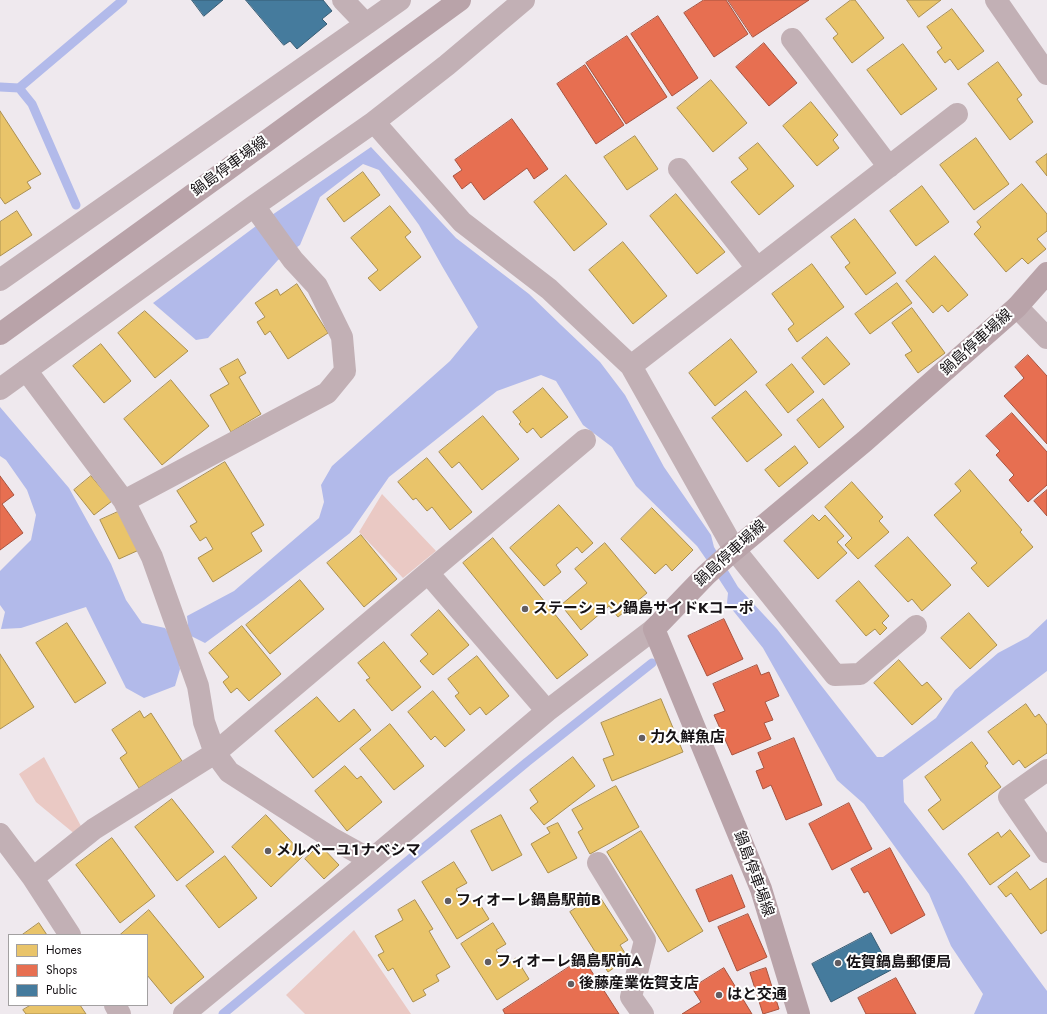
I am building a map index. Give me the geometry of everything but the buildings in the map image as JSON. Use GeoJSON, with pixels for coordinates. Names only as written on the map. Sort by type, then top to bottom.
{"type":"FeatureCollection","features":[{"type":"Feature","properties":{"kind":"main road","name":"鍋島停車場線"},"geometry":{"type":"LineString","coordinates":[[0,334],[460,0]]}},
{"type":"Feature","properties":{"kind":"main road","name":"鍋島停車場線"},"geometry":{"type":"LineString","coordinates":[[799,1014],[761,889],[654,629],[706,575],[730,553],[865,441],[1017,307],[1047,273]]}},
{"type":"Feature","properties":{"kind":"street"},"geometry":{"type":"LineString","coordinates":[[343,0],[366,24]]}},
{"type":"Feature","properties":{"kind":"street"},"geometry":{"type":"LineString","coordinates":[[0,280],[400,0]]}},
{"type":"Feature","properties":{"kind":"street"},"geometry":{"type":"LineString","coordinates":[[0,389],[257,210],[447,65],[524,0]]}},
{"type":"Feature","properties":{"kind":"street"},"geometry":{"type":"LineString","coordinates":[[996,0],[1047,74]]}},
{"type":"Feature","properties":{"kind":"street"},"geometry":{"type":"LineString","coordinates":[[792,39],[889,167]]}},
{"type":"Feature","properties":{"kind":"street"},"geometry":{"type":"LineString","coordinates":[[631,366],[957,114]]}},
{"type":"Feature","properties":{"kind":"street"},"geometry":{"type":"LineString","coordinates":[[374,122],[462,222],[549,289],[631,366],[706,498],[730,553],[835,675],[860,674],[916,626]]}},
{"type":"Feature","properties":{"kind":"street"},"geometry":{"type":"LineString","coordinates":[[679,169],[757,268]]}},
{"type":"Feature","properties":{"kind":"street"},"geometry":{"type":"LineString","coordinates":[[124,501],[327,393],[346,371],[342,337],[317,286],[293,260],[257,210]]}},
{"type":"Feature","properties":{"kind":"street"},"geometry":{"type":"LineString","coordinates":[[1017,307],[1047,338]]}},
{"type":"Feature","properties":{"kind":"street"},"geometry":{"type":"LineString","coordinates":[[26,370],[124,501],[152,557],[198,686],[204,722],[215,753],[229,772],[332,839],[371,860]]}},
{"type":"Feature","properties":{"kind":"street"},"geometry":{"type":"LineString","coordinates":[[33,878],[94,829],[215,753],[584,440]]}},
{"type":"Feature","properties":{"kind":"street"},"geometry":{"type":"LineString","coordinates":[[428,572],[547,711]]}},
{"type":"Feature","properties":{"kind":"street"},"geometry":{"type":"LineString","coordinates":[[184,1014],[371,860],[547,711],[654,629]]}},
{"type":"Feature","properties":{"kind":"street"},"geometry":{"type":"LineString","coordinates":[[1047,770],[1009,797],[1047,852]]}},
{"type":"Feature","properties":{"kind":"street"},"geometry":{"type":"LineString","coordinates":[[0,834],[33,878],[69,934]]}},
{"type":"Feature","properties":{"kind":"street"},"geometry":{"type":"LineString","coordinates":[[598,862],[645,940],[631,997],[643,1014]]}},
{"type":"Feature","properties":{"kind":"shaded area"},"geometry":{"type":"Polygon","coordinates":[[[382,494],[436,551],[403,578],[359,532],[382,494]]]}},
{"type":"Feature","properties":{"kind":"shaded area"},"geometry":{"type":"Polygon","coordinates":[[[44,757],[82,828],[76,835],[36,802],[19,774],[44,757]]]}},
{"type":"Feature","properties":{"kind":"shaded area"},"geometry":{"type":"Polygon","coordinates":[[[354,930],[411,1014],[305,1014],[286,995],[354,930]]]}},
{"type":"Feature","properties":{"kind":"water"},"geometry":{"type":"Polygon","coordinates":[[[371,147],[456,238],[529,294],[600,362],[625,395],[664,467],[711,535],[714,547],[738,587],[777,629],[877,757],[883,757],[936,718],[955,690],[998,653],[1028,637],[1047,619],[1047,671],[903,780],[904,802],[962,876],[1047,991],[1047,1014],[974,1014],[983,994],[951,946],[929,894],[864,804],[837,780],[763,648],[727,603],[728,593],[697,546],[636,486],[612,447],[583,425],[556,381],[541,375],[497,391],[389,477],[350,533],[264,600],[205,643],[189,635],[187,616],[234,591],[319,518],[324,502],[321,485],[332,466],[450,361],[478,327],[419,225],[379,170],[363,164],[320,197],[300,245],[278,260],[208,338],[196,340],[153,303],[256,226],[371,147]]]}},
{"type":"Feature","properties":{"kind":"water"},"geometry":{"type":"Polygon","coordinates":[[[0,407],[69,488],[111,564],[126,600],[142,623],[165,628],[175,642],[180,669],[175,686],[144,698],[126,688],[86,607],[21,628],[1,629],[5,612],[0,605],[0,571],[31,540],[36,515],[27,490],[6,460],[0,456],[0,407]]]}},
{"type":"Feature","properties":{"kind":"waterway"},"geometry":{"type":"LineString","coordinates":[[19,88],[123,0]]}},
{"type":"Feature","properties":{"kind":"waterway"},"geometry":{"type":"LineString","coordinates":[[0,87],[19,88],[32,104],[76,205]]}},
{"type":"Feature","properties":{"kind":"waterway"},"geometry":{"type":"LineString","coordinates":[[223,1014],[527,762],[652,663]]}},
{"type":"Feature","properties":{"kind":"place","name":"ステーション鍋島サイドKコーポ"},"geometry":{"type":"Point","coordinates":[525,609]}},
{"type":"Feature","properties":{"kind":"place","name":"力久鮮魚店"},"geometry":{"type":"Point","coordinates":[642,738]}},
{"type":"Feature","properties":{"kind":"place","name":"メルベーユ１ナベシマ"},"geometry":{"type":"Point","coordinates":[268,851]}},
{"type":"Feature","properties":{"kind":"place","name":"フィオーレ鍋島駅前B"},"geometry":{"type":"Point","coordinates":[448,901]}},
{"type":"Feature","properties":{"kind":"place","name":"フィオーレ鍋島駅前A"},"geometry":{"type":"Point","coordinates":[488,962]}},
{"type":"Feature","properties":{"kind":"place","name":"佐賀鍋島郵便局"},"geometry":{"type":"Point","coordinates":[838,963]}},
{"type":"Feature","properties":{"kind":"place","name":"後藤産業佐賀支店"},"geometry":{"type":"Point","coordinates":[571,984]}},
{"type":"Feature","properties":{"kind":"place","name":"はと交通"},"geometry":{"type":"Point","coordinates":[719,995]}}]}
